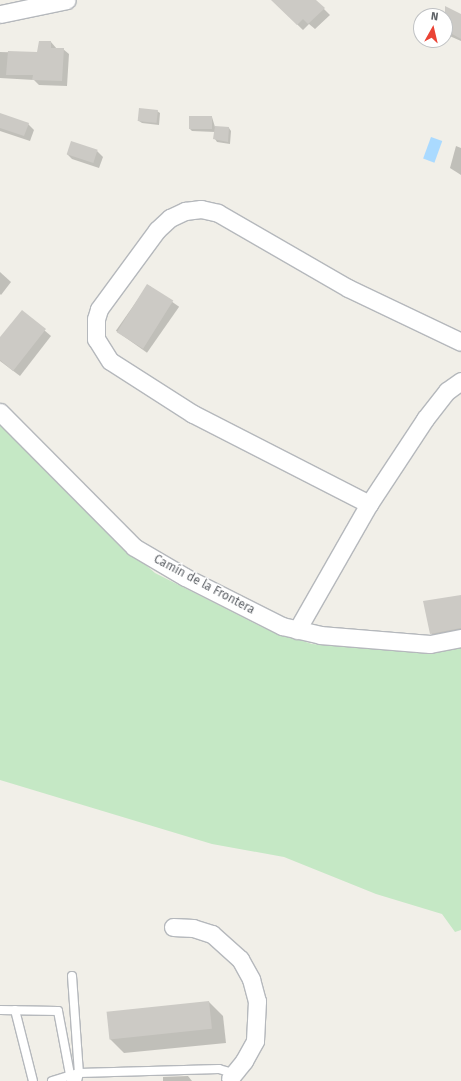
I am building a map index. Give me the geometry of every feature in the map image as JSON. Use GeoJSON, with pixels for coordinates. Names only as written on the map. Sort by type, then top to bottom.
{"type":"FeatureCollection","features":[{"type":"Feature","properties":{"kind":"street"},"geometry":{"type":"LineString","coordinates":[[0,14],[67,0]]}},
{"type":"Feature","properties":{"kind":"street"},"geometry":{"type":"LineString","coordinates":[[369,504],[192,414],[110,361],[96,339],[96,319],[99,309],[157,230],[170,218],[185,211],[201,209],[218,213],[348,288],[461,342]]}},
{"type":"Feature","properties":{"kind":"street"},"geometry":{"type":"LineString","coordinates":[[297,630],[369,504],[425,419],[447,391],[461,381]]}},
{"type":"Feature","properties":{"kind":"street","name":"Camín de la Frontera"},"geometry":{"type":"LineString","coordinates":[[0,412],[134,547],[185,577],[282,626],[320,635],[430,644],[461,638]]}},
{"type":"Feature","properties":{"kind":"street"},"geometry":{"type":"LineString","coordinates":[[173,927],[193,928],[212,934],[240,959],[251,979],[257,1001],[255,1041],[244,1062],[231,1080]]}},
{"type":"Feature","properties":{"kind":"lane"},"geometry":{"type":"LineString","coordinates":[[72,976],[78,1077]]}},
{"type":"Feature","properties":{"kind":"lane"},"geometry":{"type":"LineString","coordinates":[[0,1010],[58,1011],[70,1079]]}},
{"type":"Feature","properties":{"kind":"lane"},"geometry":{"type":"LineString","coordinates":[[15,1010],[33,1081]]}},
{"type":"Feature","properties":{"kind":"lane"},"geometry":{"type":"LineString","coordinates":[[52,1081],[78,1077],[219,1069],[230,1072],[231,1080]]}},
{"type":"Feature","properties":{"kind":"green space"},"geometry":{"type":"Polygon","coordinates":[[[0,421],[96,521],[155,573],[264,628],[312,644],[428,653],[461,646],[461,930],[455,932],[442,914],[376,894],[284,857],[212,844],[0,780],[0,421]]]}},
{"type":"Feature","properties":{"kind":"water"},"geometry":{"type":"Polygon","coordinates":[[[431,137],[442,141],[434,163],[423,159],[431,137]]]}},
{"type":"Feature","properties":{"kind":"building"},"geometry":{"type":"Polygon","coordinates":[[[271,0],[316,0],[325,8],[308,24],[303,19],[297,25],[271,0]]]}},
{"type":"Feature","properties":{"kind":"building"},"geometry":{"type":"Polygon","coordinates":[[[453,10],[461,14],[461,39],[453,34],[453,10]]]}},
{"type":"Feature","properties":{"kind":"building"},"geometry":{"type":"Polygon","coordinates":[[[39,41],[51,41],[51,48],[64,48],[62,81],[32,80],[33,75],[6,75],[8,51],[37,52],[39,41]]]}},
{"type":"Feature","properties":{"kind":"building"},"geometry":{"type":"Polygon","coordinates":[[[139,108],[158,110],[157,123],[138,121],[139,108]]]}},
{"type":"Feature","properties":{"kind":"building"},"geometry":{"type":"Polygon","coordinates":[[[0,113],[29,123],[24,136],[0,128],[0,113]]]}},
{"type":"Feature","properties":{"kind":"building"},"geometry":{"type":"Polygon","coordinates":[[[189,116],[212,116],[212,129],[189,129],[189,116]]]}},
{"type":"Feature","properties":{"kind":"building"},"geometry":{"type":"Polygon","coordinates":[[[215,126],[229,127],[228,142],[213,139],[215,126]]]}},
{"type":"Feature","properties":{"kind":"building"},"geometry":{"type":"Polygon","coordinates":[[[71,141],[98,150],[93,163],[67,154],[71,141]]]}},
{"type":"Feature","properties":{"kind":"building"},"geometry":{"type":"Polygon","coordinates":[[[147,284],[173,300],[143,349],[117,332],[147,284]]]}},
{"type":"Feature","properties":{"kind":"building"},"geometry":{"type":"Polygon","coordinates":[[[22,310],[46,329],[13,371],[0,360],[0,337],[22,310]]]}},
{"type":"Feature","properties":{"kind":"building"},"geometry":{"type":"Polygon","coordinates":[[[461,595],[461,628],[430,634],[423,601],[461,595]]]}},
{"type":"Feature","properties":{"kind":"building"},"geometry":{"type":"Polygon","coordinates":[[[209,1001],[212,1029],[109,1040],[107,1012],[209,1001]]]}}]}
